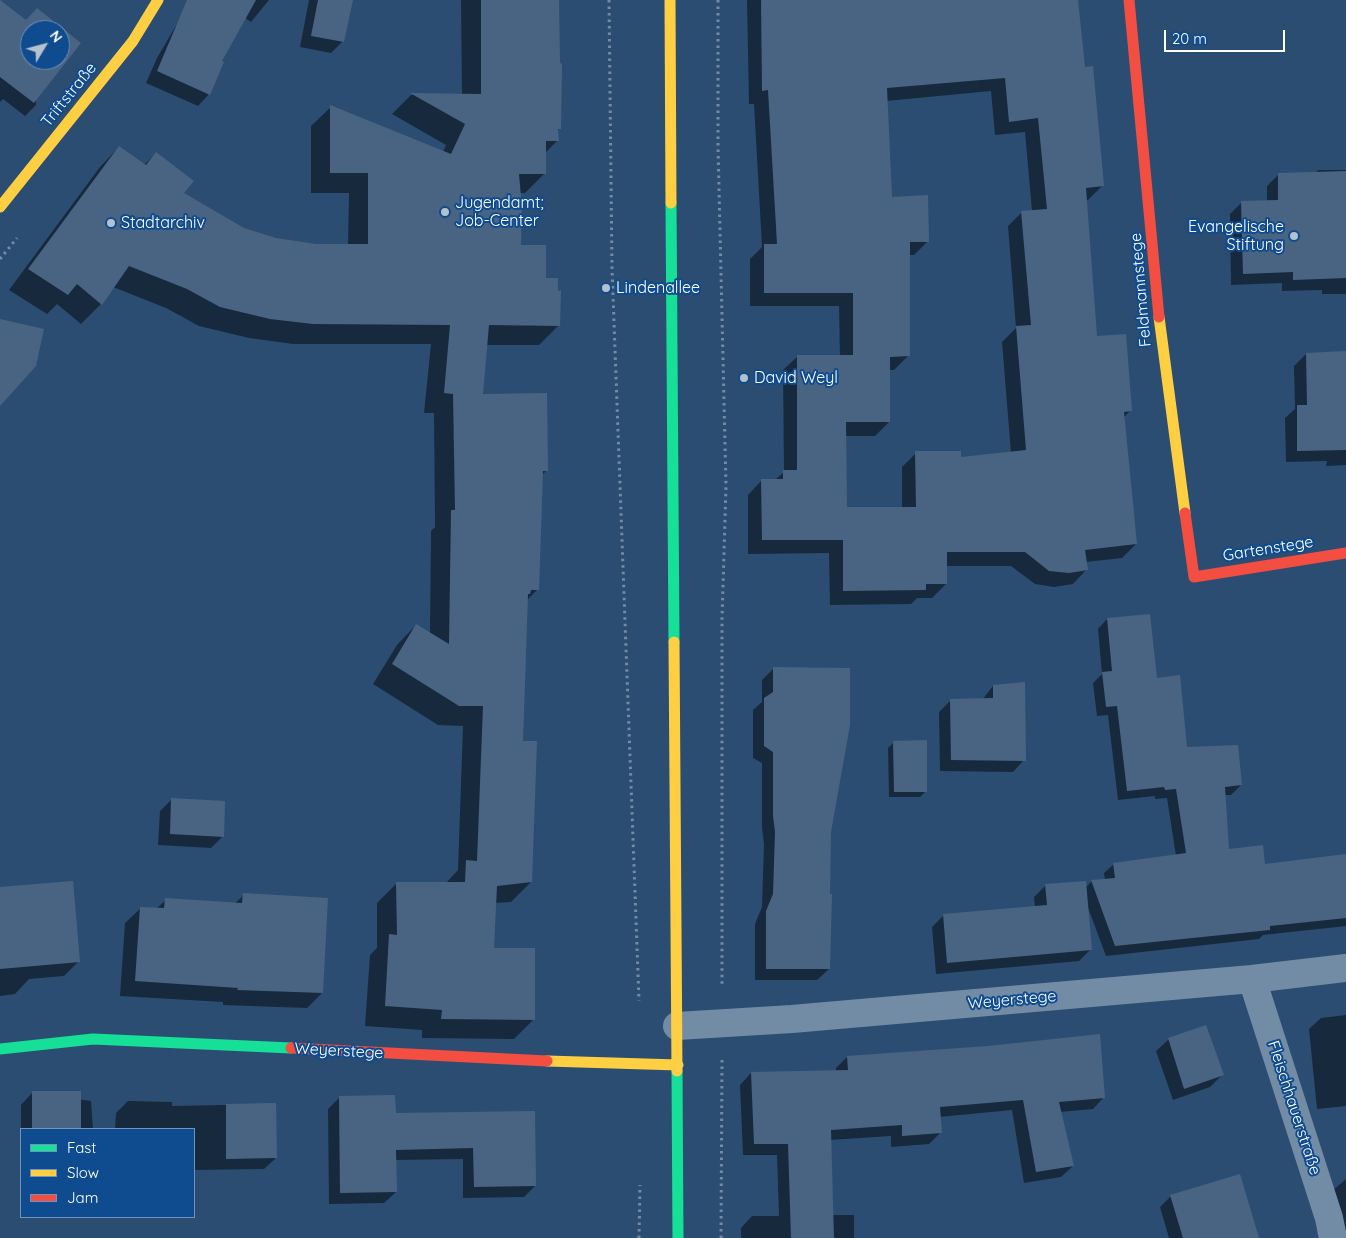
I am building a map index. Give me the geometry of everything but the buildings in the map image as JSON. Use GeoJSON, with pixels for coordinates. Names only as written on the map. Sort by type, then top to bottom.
{"type":"FeatureCollection","features":[{"type":"Feature","properties":{"kind":"street","name":"Triftstraße"},"geometry":{"type":"LineString","coordinates":[[0,207],[133,40],[158,0]]}},
{"type":"Feature","properties":{"kind":"street"},"geometry":{"type":"LineString","coordinates":[[670,0],[678,1238]]}},
{"type":"Feature","properties":{"kind":"street","name":"Feldmannstege"},"geometry":{"type":"LineString","coordinates":[[1130,0],[1164,364],[1194,577]]}},
{"type":"Feature","properties":{"kind":"street","name":"Gartenstege"},"geometry":{"type":"LineString","coordinates":[[1194,577],[1346,553]]}},
{"type":"Feature","properties":{"kind":"street","name":"Weyerstege"},"geometry":{"type":"LineString","coordinates":[[677,1026],[722,1024],[1252,979],[1346,968]]}},
{"type":"Feature","properties":{"kind":"street","name":"Fleischhauerstraße"},"geometry":{"type":"LineString","coordinates":[[1252,979],[1329,1218],[1333,1238]]}},
{"type":"Feature","properties":{"kind":"street","name":"Weyerstege"},"geometry":{"type":"LineString","coordinates":[[0,1049],[93,1039],[641,1065],[678,1065]]}},
{"type":"Feature","properties":{"kind":"path"},"geometry":{"type":"LineString","coordinates":[[609,0],[612,268],[639,1005]]}},
{"type":"Feature","properties":{"kind":"path"},"geometry":{"type":"LineString","coordinates":[[718,0],[718,146],[726,486],[722,619],[721,1238]]}},
{"type":"Feature","properties":{"kind":"path"},"geometry":{"type":"LineString","coordinates":[[639,1238],[640,1180]]}},
{"type":"Feature","properties":{"kind":"traffic: fast"},"geometry":{"type":"LineString","coordinates":[[671,203],[674,642]]}},
{"type":"Feature","properties":{"kind":"traffic: fast"},"geometry":{"type":"LineString","coordinates":[[0,1049],[93,1039],[291,1048]]}},
{"type":"Feature","properties":{"kind":"traffic: fast"},"geometry":{"type":"LineString","coordinates":[[677,1071],[678,1238]]}},
{"type":"Feature","properties":{"kind":"traffic: slow"},"geometry":{"type":"LineString","coordinates":[[0,207],[133,41],[158,0]]}},
{"type":"Feature","properties":{"kind":"traffic: slow"},"geometry":{"type":"LineString","coordinates":[[670,0],[671,203]]}},
{"type":"Feature","properties":{"kind":"traffic: slow"},"geometry":{"type":"LineString","coordinates":[[1159,317],[1185,513]]}},
{"type":"Feature","properties":{"kind":"traffic: slow"},"geometry":{"type":"LineString","coordinates":[[674,642],[677,1071]]}},
{"type":"Feature","properties":{"kind":"traffic: slow"},"geometry":{"type":"LineString","coordinates":[[547,1061],[678,1065]]}},
{"type":"Feature","properties":{"kind":"traffic: jam"},"geometry":{"type":"LineString","coordinates":[[1129,0],[1159,317]]}},
{"type":"Feature","properties":{"kind":"traffic: jam"},"geometry":{"type":"LineString","coordinates":[[1185,513],[1194,577],[1346,553]]}},
{"type":"Feature","properties":{"kind":"traffic: jam"},"geometry":{"type":"LineString","coordinates":[[291,1048],[547,1061]]}},
{"type":"Feature","properties":{"kind":"place","name":"Jugendamt; Job-Center"},"geometry":{"type":"Point","coordinates":[445,212]}},
{"type":"Feature","properties":{"kind":"place","name":"Stadtarchiv"},"geometry":{"type":"Point","coordinates":[111,223]}},
{"type":"Feature","properties":{"kind":"place","name":"Evangelische Stiftung"},"geometry":{"type":"Point","coordinates":[1294,236]}},
{"type":"Feature","properties":{"kind":"place","name":"Lindenallee"},"geometry":{"type":"Point","coordinates":[606,288]}},
{"type":"Feature","properties":{"kind":"place","name":"David Weyl"},"geometry":{"type":"Point","coordinates":[744,378]}}]}
